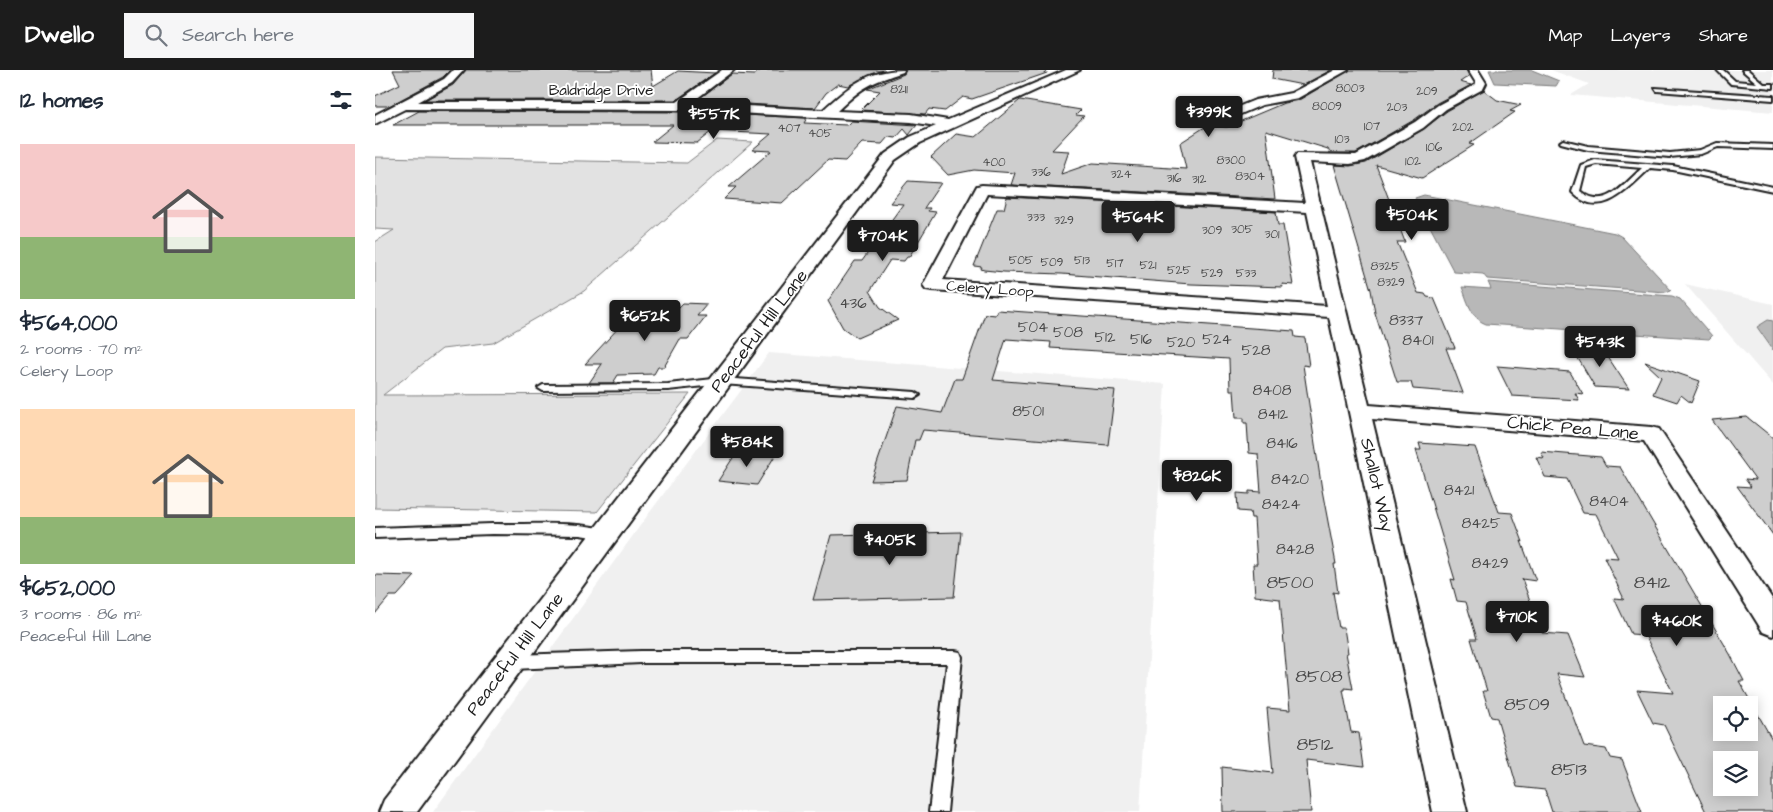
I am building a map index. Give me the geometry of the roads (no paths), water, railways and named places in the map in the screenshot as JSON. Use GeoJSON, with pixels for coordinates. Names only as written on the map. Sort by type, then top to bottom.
{"type":"FeatureCollection","features":[{"type":"Feature","properties":{"kind":"street"},"geometry":{"type":"LineString","coordinates":[[375,120],[448,81],[459,70]]}},
{"type":"Feature","properties":{"kind":"street"},"geometry":{"type":"LineString","coordinates":[[679,106],[729,70]]}},
{"type":"Feature","properties":{"kind":"street"},"geometry":{"type":"LineString","coordinates":[[827,114],[854,88],[866,81],[899,70]]}},
{"type":"Feature","properties":{"kind":"street","name":"Peaceful Hill Lane"},"geometry":{"type":"LineString","coordinates":[[396,812],[890,157],[915,140],[949,124],[1075,70]]}},
{"type":"Feature","properties":{"kind":"street"},"geometry":{"type":"LineString","coordinates":[[1317,70],[1340,72]]}},
{"type":"Feature","properties":{"kind":"street","name":"Shallot Way"},"geometry":{"type":"LineString","coordinates":[[1450,812],[1302,157],[1350,160],[1360,158],[1419,125],[1442,107],[1479,87],[1481,83],[1473,70]]}},
{"type":"Feature","properties":{"kind":"street"},"geometry":{"type":"LineString","coordinates":[[1217,120],[1259,102],[1294,96],[1340,72]]}},
{"type":"Feature","properties":{"kind":"street","name":"Baldridge Drive"},"geometry":{"type":"LineString","coordinates":[[403,105],[679,106],[911,118],[949,124]]}},
{"type":"Feature","properties":{"kind":"street","name":"Celery Loop"},"geometry":{"type":"LineString","coordinates":[[1312,208],[982,190],[932,285],[1336,312]]}},
{"type":"Feature","properties":{"kind":"street","name":"Chick Pea Lane"},"geometry":{"type":"LineString","coordinates":[[1360,411],[1651,434],[1773,624]]}},
{"type":"Feature","properties":{"kind":"lane"},"geometry":{"type":"LineString","coordinates":[[1720,70],[1733,83],[1773,86]]}},
{"type":"Feature","properties":{"kind":"lane"},"geometry":{"type":"LineString","coordinates":[[1745,70],[1763,86]]}},
{"type":"Feature","properties":{"kind":"lane"},"geometry":{"type":"LineString","coordinates":[[1657,89],[1773,98]]}},
{"type":"Feature","properties":{"kind":"lane"},"geometry":{"type":"LineString","coordinates":[[1563,142],[1588,148],[1670,155],[1701,152],[1717,145],[1773,147]]}},
{"type":"Feature","properties":{"kind":"lane"},"geometry":{"type":"LineString","coordinates":[[1647,167],[1607,201],[1583,198],[1576,192],[1583,166],[1595,162],[1673,168],[1773,189]]}},
{"type":"Feature","properties":{"kind":"lane"},"geometry":{"type":"LineString","coordinates":[[543,388],[668,387],[722,381],[915,395]]}},
{"type":"Feature","properties":{"kind":"lane"},"geometry":{"type":"LineString","coordinates":[[375,533],[493,529],[580,530],[605,534]]}},
{"type":"Feature","properties":{"kind":"lane"},"geometry":{"type":"LineString","coordinates":[[508,662],[641,657],[955,657],[938,812]]}}]}
